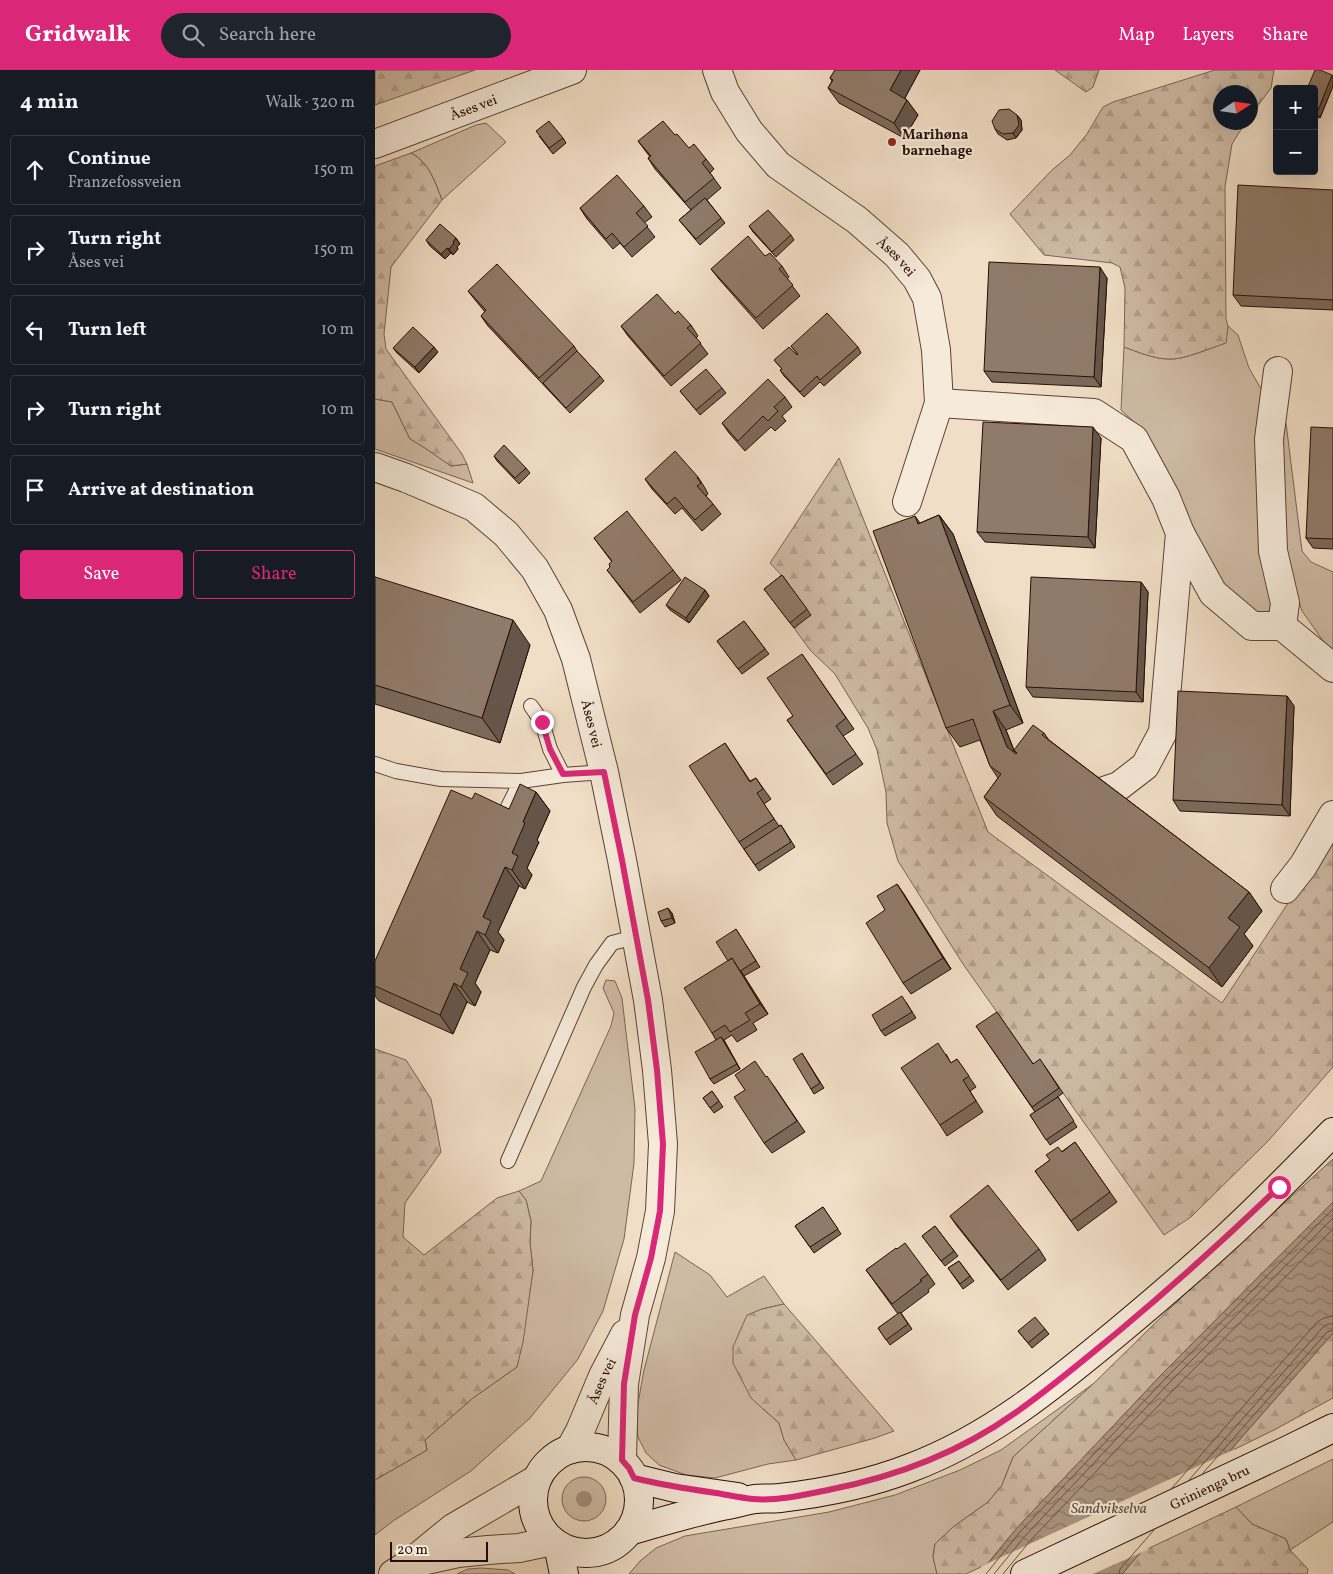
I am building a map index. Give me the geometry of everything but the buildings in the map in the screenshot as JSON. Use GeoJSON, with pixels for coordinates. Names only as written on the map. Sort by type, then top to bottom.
{"type":"FeatureCollection","features":[{"type":"Feature","properties":{"kind":"street","name":"Åses vei"},"geometry":{"type":"LineString","coordinates":[[375,144],[572,70]]}},
{"type":"Feature","properties":{"kind":"street","name":"Åses vei"},"geometry":{"type":"LineString","coordinates":[[717,70],[725,92],[749,131],[778,165],[857,220],[897,255],[917,279],[927,298],[935,341],[939,403],[907,502]]}},
{"type":"Feature","properties":{"kind":"street"},"geometry":{"type":"LineString","coordinates":[[1278,371],[1269,439],[1273,552],[1285,603],[1282,626]]}},
{"type":"Feature","properties":{"kind":"street"},"geometry":{"type":"LineString","coordinates":[[939,403],[1094,413],[1134,439],[1166,498],[1179,533],[1213,593],[1252,626],[1282,626],[1333,668]]}},
{"type":"Feature","properties":{"kind":"street","name":"Åses vei"},"geometry":{"type":"LineString","coordinates":[[375,467],[406,478],[474,508],[506,534],[535,569],[558,610],[575,659],[604,772],[648,1000],[657,1070],[663,1144],[660,1211],[651,1258],[635,1315],[624,1384],[628,1469]]}},
{"type":"Feature","properties":{"kind":"street"},"geometry":{"type":"LineString","coordinates":[[1104,791],[1119,786],[1145,766],[1163,732],[1179,533]]}},
{"type":"Feature","properties":{"kind":"street"},"geometry":{"type":"LineString","coordinates":[[1285,889],[1303,866],[1333,815]]}},
{"type":"Feature","properties":{"kind":"street"},"geometry":{"type":"LineString","coordinates":[[754,1499],[675,1488],[628,1469],[603,1449],[592,1447],[570,1449],[557,1456],[545,1466],[537,1480],[533,1496],[535,1512],[541,1528],[555,1543],[571,1551],[586,1553],[601,1551],[622,1538],[694,1512],[754,1499],[808,1494],[876,1479],[901,1471],[957,1447],[1014,1414],[1093,1353],[1173,1286],[1279,1187],[1333,1132]]}},
{"type":"Feature","properties":{"kind":"street","name":"Åses vei"},"geometry":{"type":"LineString","coordinates":[[570,1449],[603,1376],[635,1315]]}},
{"type":"Feature","properties":{"kind":"street","name":"Grinienga bru"},"geometry":{"type":"LineString","coordinates":[[1025,1574],[1333,1428]]}},
{"type":"Feature","properties":{"kind":"street"},"geometry":{"type":"LineString","coordinates":[[605,1574],[622,1538],[636,1519],[639,1505],[638,1491],[628,1469]]}},
{"type":"Feature","properties":{"kind":"street"},"geometry":{"type":"LineString","coordinates":[[401,1569],[453,1528],[537,1480]]}},
{"type":"Feature","properties":{"kind":"street"},"geometry":{"type":"LineString","coordinates":[[401,1569],[458,1554],[555,1543]]}},
{"type":"Feature","properties":{"kind":"street"},"geometry":{"type":"LineString","coordinates":[[555,1543],[564,1574]]}},
{"type":"Feature","properties":{"kind":"lane"},"geometry":{"type":"LineString","coordinates":[[531,706],[542,722],[550,749],[563,774]]}},
{"type":"Feature","properties":{"kind":"lane"},"geometry":{"type":"LineString","coordinates":[[375,764],[397,771],[441,779],[521,781],[563,774],[604,772]]}},
{"type":"Feature","properties":{"kind":"lane"},"geometry":{"type":"LineString","coordinates":[[507,809],[521,781]]}},
{"type":"Feature","properties":{"kind":"lane"},"geometry":{"type":"LineString","coordinates":[[508,1161],[584,987],[596,965],[612,943],[635,937]]}},
{"type":"Feature","properties":{"kind":"green space"},"geometry":{"type":"Polygon","coordinates":[[[375,70],[475,70],[375,105],[375,70]]]}},
{"type":"Feature","properties":{"kind":"green space"},"geometry":{"type":"Polygon","coordinates":[[[1055,70],[1099,70],[1093,87],[1086,92],[1055,70]]]}},
{"type":"Feature","properties":{"kind":"green space"},"geometry":{"type":"Polygon","coordinates":[[[1215,70],[1274,70],[1271,88],[1258,106],[1258,85],[1213,85],[1213,130],[1241,130],[1232,144],[1225,187],[1226,319],[1228,326],[1226,343],[1175,359],[1158,358],[1124,347],[1125,288],[1120,267],[1112,263],[1044,255],[1010,214],[1052,170],[1070,155],[1087,134],[1103,107],[1113,102],[1215,70]]]}},
{"type":"Feature","properties":{"kind":"green space"},"geometry":{"type":"Polygon","coordinates":[[[486,123],[506,142],[442,200],[427,167],[411,153],[476,125],[486,123]]]}},
{"type":"Feature","properties":{"kind":"green space"},"geometry":{"type":"Polygon","coordinates":[[[411,153],[427,167],[442,200],[391,267],[384,334],[386,349],[462,454],[467,464],[451,466],[410,439],[392,402],[375,399],[375,166],[411,153]]]}},
{"type":"Feature","properties":{"kind":"green space"},"geometry":{"type":"Polygon","coordinates":[[[1228,326],[1238,335],[1249,368],[1264,394],[1271,610],[1260,615],[1223,588],[1158,460],[1135,423],[1121,410],[1124,347],[1158,358],[1182,358],[1225,343],[1228,326]]]}},
{"type":"Feature","properties":{"kind":"green space"},"geometry":{"type":"Polygon","coordinates":[[[375,399],[392,402],[410,439],[451,466],[467,464],[473,483],[375,449],[375,399]]]}},
{"type":"Feature","properties":{"kind":"green space"},"geometry":{"type":"Polygon","coordinates":[[[1286,423],[1302,551],[1311,562],[1333,572],[1333,655],[1302,611],[1285,559],[1280,431],[1286,423]]]}},
{"type":"Feature","properties":{"kind":"green space"},"geometry":{"type":"Polygon","coordinates":[[[839,458],[988,832],[1222,1003],[1333,835],[1333,1067],[1269,1140],[1191,1217],[1164,1235],[1063,1093],[1037,1069],[963,964],[898,861],[887,823],[886,792],[877,750],[868,728],[835,674],[810,650],[794,628],[786,580],[770,563],[839,458]]]}},
{"type":"Feature","properties":{"kind":"green space"},"geometry":{"type":"Polygon","coordinates":[[[606,980],[615,981],[622,998],[635,1109],[634,1163],[624,1239],[603,1311],[578,1359],[530,1418],[471,1471],[393,1521],[375,1535],[375,1480],[427,1450],[425,1440],[473,1398],[517,1367],[533,1271],[530,1242],[531,1221],[526,1200],[519,1191],[541,1181],[611,1026],[614,1013],[603,988],[606,980]]]}},
{"type":"Feature","properties":{"kind":"green space"},"geometry":{"type":"Polygon","coordinates":[[[375,1049],[406,1060],[431,1099],[441,1152],[405,1203],[403,1237],[424,1255],[497,1198],[519,1191],[526,1200],[531,1221],[530,1242],[533,1271],[523,1342],[517,1367],[473,1398],[425,1440],[427,1450],[375,1480],[375,1049]]]}},
{"type":"Feature","properties":{"kind":"green space"},"geometry":{"type":"Polygon","coordinates":[[[1333,1159],[1333,1202],[1163,1373],[1016,1529],[987,1564],[966,1574],[937,1574],[933,1557],[935,1544],[953,1527],[988,1502],[1002,1485],[1013,1457],[1093,1384],[1197,1282],[1333,1159]]]}},
{"type":"Feature","properties":{"kind":"green space"},"geometry":{"type":"Polygon","coordinates":[[[675,1252],[710,1275],[727,1297],[764,1276],[784,1304],[762,1309],[763,1409],[779,1423],[784,1440],[796,1460],[768,1464],[715,1478],[686,1475],[659,1465],[646,1453],[638,1437],[635,1420],[644,1370],[675,1252]]]}},
{"type":"Feature","properties":{"kind":"green space"},"geometry":{"type":"Polygon","coordinates":[[[784,1304],[894,1431],[796,1460],[784,1440],[779,1423],[751,1398],[733,1363],[733,1347],[747,1315],[784,1304]]]}},
{"type":"Feature","properties":{"kind":"green space"},"geometry":{"type":"Polygon","coordinates":[[[1333,1333],[1333,1398],[1229,1452],[1333,1333]]]}},
{"type":"Feature","properties":{"kind":"green space"},"geometry":{"type":"Polygon","coordinates":[[[1093,1384],[1013,1457],[1002,1485],[988,1502],[953,1527],[935,1544],[933,1556],[937,1574],[629,1574],[640,1561],[656,1548],[685,1536],[829,1512],[895,1495],[960,1470],[1001,1450],[1093,1384]]]}},
{"type":"Feature","properties":{"kind":"green space"},"geometry":{"type":"Polygon","coordinates":[[[1333,1459],[1333,1522],[1290,1550],[1286,1539],[1252,1524],[1236,1507],[1333,1459]]]}},
{"type":"Feature","properties":{"kind":"green space"},"geometry":{"type":"Polygon","coordinates":[[[588,1477],[600,1483],[605,1490],[605,1508],[600,1515],[593,1520],[580,1521],[568,1515],[563,1508],[562,1495],[568,1483],[575,1478],[588,1477]]]}},
{"type":"Feature","properties":{"kind":"green space"},"geometry":{"type":"Polygon","coordinates":[[[1236,1507],[1252,1524],[1286,1539],[1290,1550],[1308,1569],[1307,1574],[1122,1574],[1141,1552],[1236,1507]]]}},
{"type":"Feature","properties":{"kind":"green space"},"geometry":{"type":"Polygon","coordinates":[[[468,1569],[508,1570],[515,1574],[457,1574],[468,1569]]]}},
{"type":"Feature","properties":{"kind":"water","name":"Sandvikselva"},"geometry":{"type":"Polygon","coordinates":[[[1333,1202],[1333,1333],[1122,1574],[980,1574],[1016,1529],[1163,1373],[1333,1202]]]}},
{"type":"Feature","properties":{"kind":"pier"},"geometry":{"type":"Polygon","coordinates":[[[1235,1449],[1147,1550],[1093,1574],[977,1574],[982,1566],[1235,1449]]]}},
{"type":"Feature","properties":{"kind":"place","name":"Marihøna barnehage"},"geometry":{"type":"Point","coordinates":[892,142]}},
{"type":"Feature","properties":{"kind":"route"},"geometry":{"type":"LineString","coordinates":[[542,722],[550,749],[563,774],[604,772],[648,1000],[657,1070],[663,1144],[660,1211],[651,1258],[635,1315],[624,1384],[622,1460],[634,1478],[675,1488],[754,1499],[777,1498],[808,1494],[876,1479],[909,1469],[941,1455],[973,1439],[1014,1414],[1054,1384],[1173,1286],[1279,1187]]}}]}
